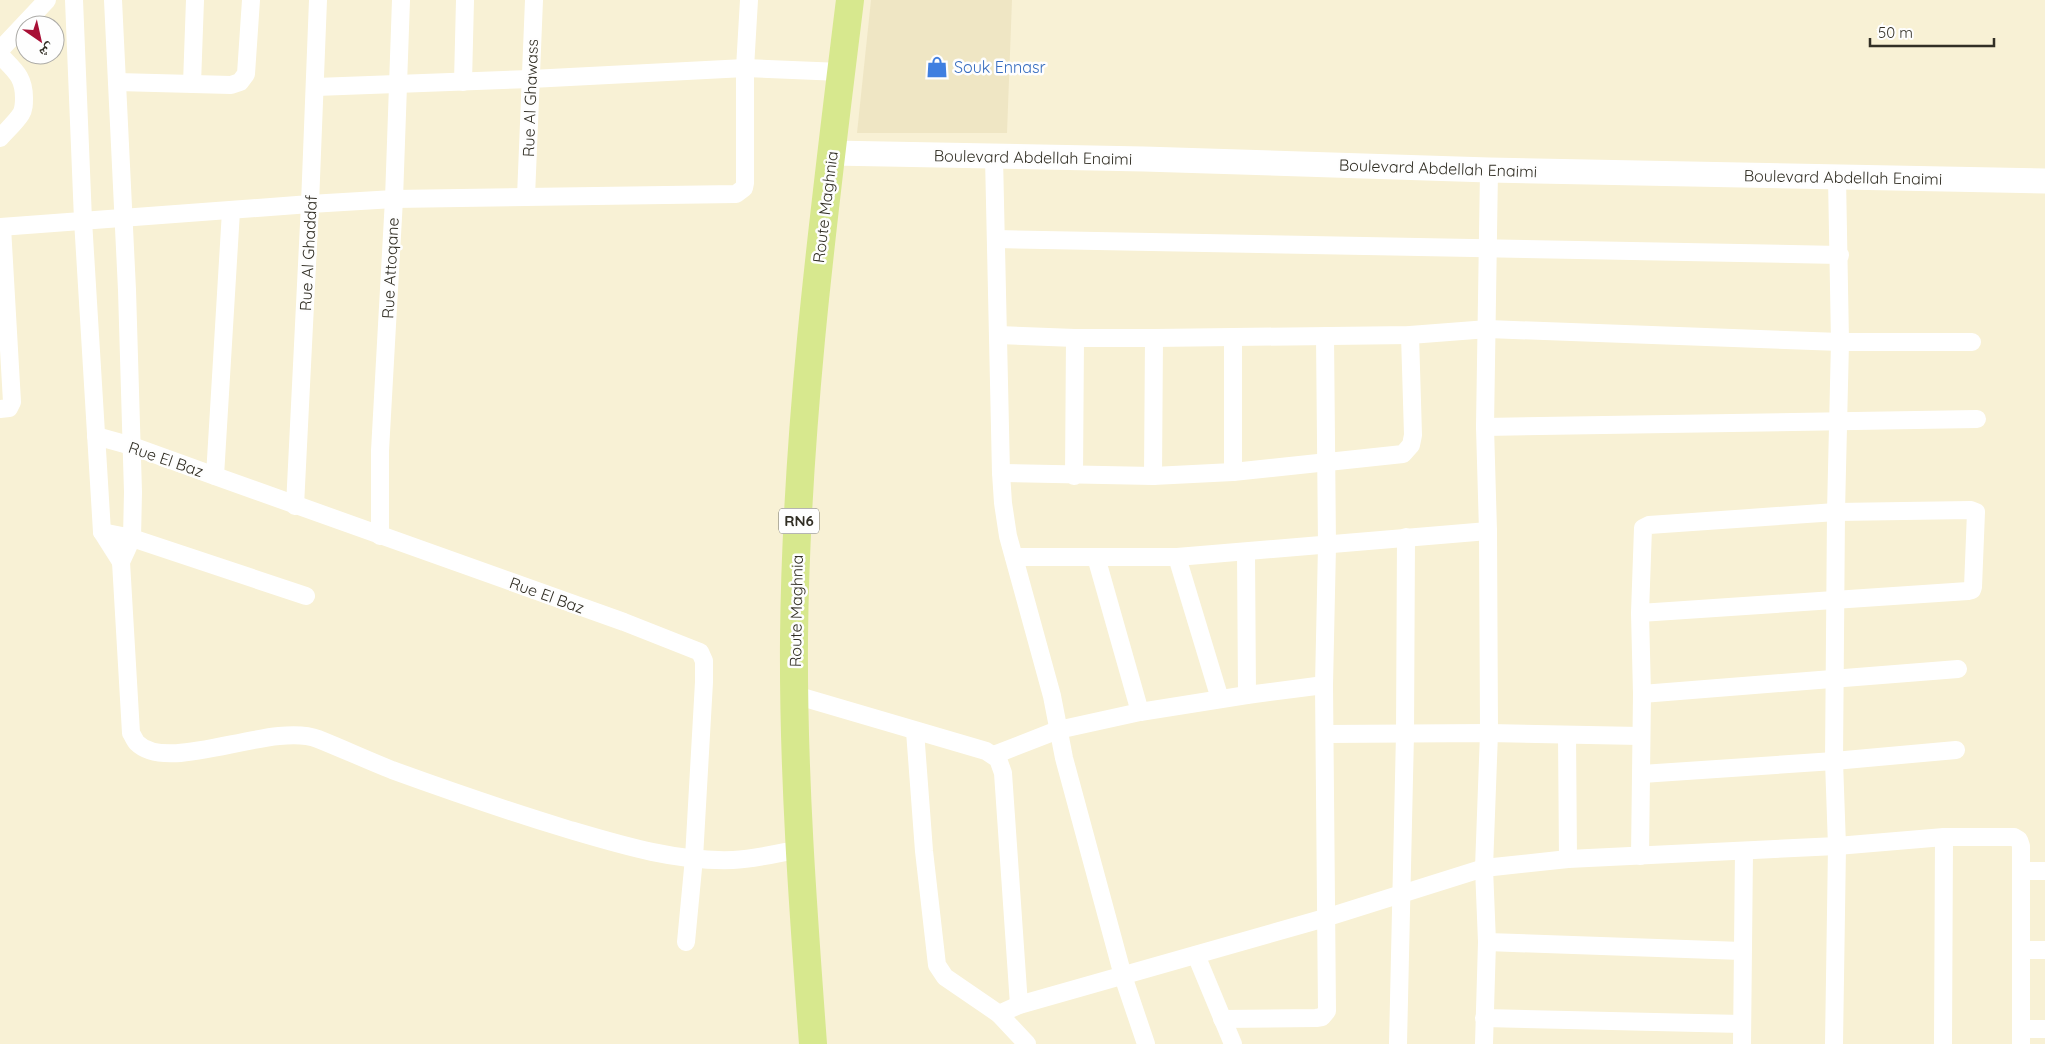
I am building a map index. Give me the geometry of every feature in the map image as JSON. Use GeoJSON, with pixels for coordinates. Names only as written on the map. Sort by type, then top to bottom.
{"type":"FeatureCollection","features":[{"type":"Feature","properties":{"kind":"main road","name":"Route Maghnia"},"geometry":{"type":"LineString","coordinates":[[813,1044],[800,849],[795,695],[795,619],[802,446],[810,347],[850,0]]}},
{"type":"Feature","properties":{"kind":"street"},"geometry":{"type":"LineString","coordinates":[[0,50],[47,0]]}},
{"type":"Feature","properties":{"kind":"street"},"geometry":{"type":"LineString","coordinates":[[74,0],[83,220],[102,532],[121,562]]}},
{"type":"Feature","properties":{"kind":"street"},"geometry":{"type":"LineString","coordinates":[[113,0],[132,446],[132,538],[121,562],[131,733],[137,743],[146,748],[176,753],[195,752],[273,736],[294,734],[312,737],[390,769],[521,815],[634,849],[694,858],[734,860],[800,849]]}},
{"type":"Feature","properties":{"kind":"street"},"geometry":{"type":"LineString","coordinates":[[192,84],[195,0]]}},
{"type":"Feature","properties":{"kind":"street"},"geometry":{"type":"LineString","coordinates":[[117,82],[231,85],[240,82],[246,74],[251,0]]}},
{"type":"Feature","properties":{"kind":"street","name":"Rue Al Ghaddaf"},"geometry":{"type":"LineString","coordinates":[[295,506],[316,87],[318,0]]}},
{"type":"Feature","properties":{"kind":"street","name":"Rue Attoqane"},"geometry":{"type":"LineString","coordinates":[[380,536],[380,451],[394,199],[400,0]]}},
{"type":"Feature","properties":{"kind":"street"},"geometry":{"type":"LineString","coordinates":[[463,82],[465,0]]}},
{"type":"Feature","properties":{"kind":"street","name":"Rue Al Ghawass"},"geometry":{"type":"LineString","coordinates":[[526,197],[534,0]]}},
{"type":"Feature","properties":{"kind":"street"},"geometry":{"type":"LineString","coordinates":[[0,409],[9,408],[12,402],[4,324],[1,227],[394,199],[731,195],[741,192],[745,183],[745,68],[749,0]]}},
{"type":"Feature","properties":{"kind":"street"},"geometry":{"type":"LineString","coordinates":[[0,55],[18,74],[24,91],[24,108],[0,138]]}},
{"type":"Feature","properties":{"kind":"street"},"geometry":{"type":"LineString","coordinates":[[316,87],[531,80],[745,68],[841,72]]}},
{"type":"Feature","properties":{"kind":"street","name":"Boulevard Abdellah Enaimi"},"geometry":{"type":"LineString","coordinates":[[832,153],[1144,159],[1489,170],[2045,181]]}},
{"type":"Feature","properties":{"kind":"street"},"geometry":{"type":"LineString","coordinates":[[994,157],[1003,503],[1014,557],[1052,696],[1075,802],[1123,976],[1146,1044]]}},
{"type":"Feature","properties":{"kind":"street"},"geometry":{"type":"LineString","coordinates":[[1484,1044],[1487,942],[1484,868],[1488,733],[1488,532],[1485,427],[1488,329],[1486,246],[1489,170]]}},
{"type":"Feature","properties":{"kind":"street"},"geometry":{"type":"LineString","coordinates":[[1834,1044],[1837,846],[1834,679],[1840,342],[1840,254],[1837,177]]}},
{"type":"Feature","properties":{"kind":"street"},"geometry":{"type":"LineString","coordinates":[[215,476],[231,211]]}},
{"type":"Feature","properties":{"kind":"street"},"geometry":{"type":"LineString","coordinates":[[996,239],[1486,246],[1840,254]]}},
{"type":"Feature","properties":{"kind":"street"},"geometry":{"type":"LineString","coordinates":[[998,335],[1075,338],[1410,335],[1488,329],[1840,342],[1972,342]]}},
{"type":"Feature","properties":{"kind":"street"},"geometry":{"type":"LineString","coordinates":[[1001,473],[1074,476],[1153,476],[1233,472],[1403,454],[1411,445],[1412,436],[1410,335]]}},
{"type":"Feature","properties":{"kind":"street"},"geometry":{"type":"LineString","coordinates":[[1233,336],[1233,472]]}},
{"type":"Feature","properties":{"kind":"street"},"geometry":{"type":"LineString","coordinates":[[1222,1019],[1316,1018],[1326,1015],[1324,685],[1327,546],[1325,336]]}},
{"type":"Feature","properties":{"kind":"street"},"geometry":{"type":"LineString","coordinates":[[1074,476],[1075,338]]}},
{"type":"Feature","properties":{"kind":"street"},"geometry":{"type":"LineString","coordinates":[[1153,476],[1154,338]]}},
{"type":"Feature","properties":{"kind":"street"},"geometry":{"type":"LineString","coordinates":[[1485,427],[1838,423],[1977,419]]}},
{"type":"Feature","properties":{"kind":"street","name":"Rue El Baz"},"geometry":{"type":"LineString","coordinates":[[96,436],[132,446],[295,506],[624,622],[700,652],[704,661],[704,682],[694,858]]}},
{"type":"Feature","properties":{"kind":"street"},"geometry":{"type":"LineString","coordinates":[[1640,613],[1972,590],[1976,512],[1971,510],[1836,512],[1649,525],[1643,528],[1640,613],[1642,694],[1640,856]]}},
{"type":"Feature","properties":{"kind":"street"},"geometry":{"type":"LineString","coordinates":[[102,532],[132,538],[306,596]]}},
{"type":"Feature","properties":{"kind":"street"},"geometry":{"type":"LineString","coordinates":[[1014,557],[1177,557],[1246,553],[1488,532]]}},
{"type":"Feature","properties":{"kind":"street"},"geometry":{"type":"LineString","coordinates":[[1398,1044],[1406,734],[1406,538]]}},
{"type":"Feature","properties":{"kind":"street"},"geometry":{"type":"LineString","coordinates":[[1246,553],[1247,695]]}},
{"type":"Feature","properties":{"kind":"street"},"geometry":{"type":"LineString","coordinates":[[1096,557],[1140,712]]}},
{"type":"Feature","properties":{"kind":"street"},"geometry":{"type":"LineString","coordinates":[[1177,557],[1220,699]]}},
{"type":"Feature","properties":{"kind":"street"},"geometry":{"type":"LineString","coordinates":[[1642,694],[1958,669]]}},
{"type":"Feature","properties":{"kind":"street"},"geometry":{"type":"LineString","coordinates":[[994,755],[1058,730],[1140,712],[1324,685]]}},
{"type":"Feature","properties":{"kind":"street"},"geometry":{"type":"LineString","coordinates":[[795,695],[986,751],[994,755],[1001,763],[1020,1006]]}},
{"type":"Feature","properties":{"kind":"street"},"geometry":{"type":"LineString","coordinates":[[915,731],[925,861],[937,965],[944,977],[999,1014],[1027,1044]]}},
{"type":"Feature","properties":{"kind":"street"},"geometry":{"type":"LineString","coordinates":[[1325,734],[1488,733],[1640,736]]}},
{"type":"Feature","properties":{"kind":"street"},"geometry":{"type":"LineString","coordinates":[[1567,735],[1568,859]]}},
{"type":"Feature","properties":{"kind":"street"},"geometry":{"type":"LineString","coordinates":[[1642,774],[1834,761],[1956,750]]}},
{"type":"Feature","properties":{"kind":"street"},"geometry":{"type":"LineString","coordinates":[[999,1014],[1020,1006],[1325,918],[1401,892],[1484,868],[1568,859],[1837,846],[1944,836],[2014,837],[2020,840],[2022,871],[2021,1036],[2045,1029]]}},
{"type":"Feature","properties":{"kind":"street"},"geometry":{"type":"LineString","coordinates":[[1942,1044],[1944,836]]}},
{"type":"Feature","properties":{"kind":"street"},"geometry":{"type":"LineString","coordinates":[[1742,1044],[1744,851]]}},
{"type":"Feature","properties":{"kind":"street"},"geometry":{"type":"LineString","coordinates":[[686,942],[694,858]]}},
{"type":"Feature","properties":{"kind":"street"},"geometry":{"type":"LineString","coordinates":[[2022,871],[2045,872]]}},
{"type":"Feature","properties":{"kind":"street"},"geometry":{"type":"LineString","coordinates":[[1487,942],[1742,951]]}},
{"type":"Feature","properties":{"kind":"street"},"geometry":{"type":"LineString","coordinates":[[2022,950],[2045,950]]}},
{"type":"Feature","properties":{"kind":"street"},"geometry":{"type":"LineString","coordinates":[[1196,955],[1233,1044]]}},
{"type":"Feature","properties":{"kind":"street"},"geometry":{"type":"LineString","coordinates":[[1484,1018],[1742,1024]]}},
{"type":"Feature","properties":{"kind":"shaded area","name":"Souk Ennasr"},"geometry":{"type":"Polygon","coordinates":[[[871,0],[1012,0],[1007,133],[857,133],[871,0]]]}},
{"type":"Feature","properties":{"kind":"place","name":"Souk Ennasr"},"geometry":{"type":"Point","coordinates":[937,67]}}]}
